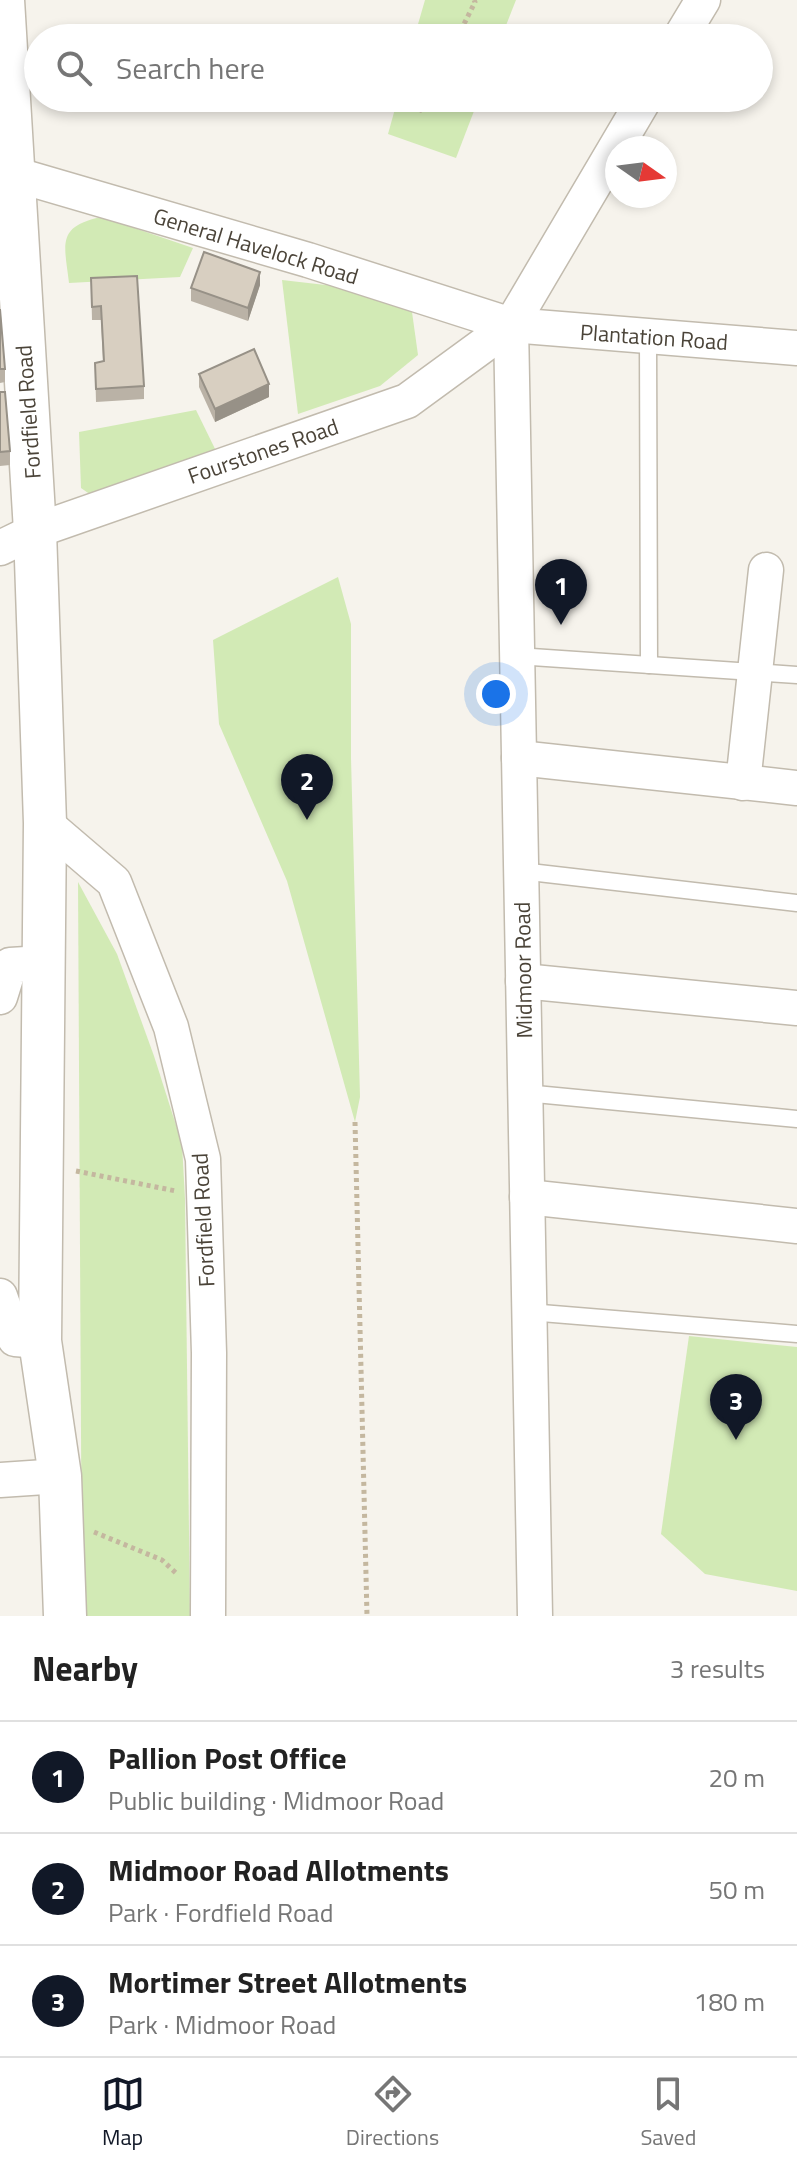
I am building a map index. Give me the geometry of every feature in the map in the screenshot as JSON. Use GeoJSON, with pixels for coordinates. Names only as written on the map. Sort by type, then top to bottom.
{"type":"FeatureCollection","features":[{"type":"Feature","properties":{"kind":"street","name":"Fordfield Road"},"geometry":{"type":"LineString","coordinates":[[3,0],[18,540],[45,823],[40,1341],[60,1476],[65,1616]]}},
{"type":"Feature","properties":{"kind":"street"},"geometry":{"type":"LineString","coordinates":[[688,24],[703,0]]}},
{"type":"Feature","properties":{"kind":"street"},"geometry":{"type":"LineString","coordinates":[[511,325],[637,112]]}},
{"type":"Feature","properties":{"kind":"street","name":"General Havelock Road"},"geometry":{"type":"LineString","coordinates":[[6,172],[308,260],[511,325]]}},
{"type":"Feature","properties":{"kind":"street","name":"Plantation Road"},"geometry":{"type":"LineString","coordinates":[[511,325],[797,348]]}},
{"type":"Feature","properties":{"kind":"street","name":"Fourstones Road"},"geometry":{"type":"LineString","coordinates":[[18,540],[407,401],[511,325]]}},
{"type":"Feature","properties":{"kind":"street","name":"Midmoor Road"},"geometry":{"type":"LineString","coordinates":[[511,325],[535,1616]]}},
{"type":"Feature","properties":{"kind":"street"},"geometry":{"type":"LineString","coordinates":[[743,783],[766,570]]}},
{"type":"Feature","properties":{"kind":"street"},"geometry":{"type":"LineString","coordinates":[[519,758],[797,788]]}},
{"type":"Feature","properties":{"kind":"street","name":"Fordfield Road"},"geometry":{"type":"LineString","coordinates":[[45,823],[114,882],[171,1027],[203,1159],[209,1353],[208,1609]]}},
{"type":"Feature","properties":{"kind":"street"},"geometry":{"type":"LineString","coordinates":[[0,997],[10,965],[43,963]]}},
{"type":"Feature","properties":{"kind":"street"},"geometry":{"type":"LineString","coordinates":[[523,981],[797,1008]]}},
{"type":"Feature","properties":{"kind":"street"},"geometry":{"type":"LineString","coordinates":[[527,1197],[797,1226]]}},
{"type":"Feature","properties":{"kind":"street"},"geometry":{"type":"LineString","coordinates":[[0,1296],[15,1339],[40,1341]]}},
{"type":"Feature","properties":{"kind":"street"},"geometry":{"type":"LineString","coordinates":[[0,1480],[60,1476]]}},
{"type":"Feature","properties":{"kind":"lane"},"geometry":{"type":"LineString","coordinates":[[648,337],[649,665]]}},
{"type":"Feature","properties":{"kind":"lane"},"geometry":{"type":"LineString","coordinates":[[517,656],[797,675]]}},
{"type":"Feature","properties":{"kind":"lane"},"geometry":{"type":"LineString","coordinates":[[521,871],[797,903]]}},
{"type":"Feature","properties":{"kind":"lane"},"geometry":{"type":"LineString","coordinates":[[525,1093],[797,1119]]}},
{"type":"Feature","properties":{"kind":"lane"},"geometry":{"type":"LineString","coordinates":[[529,1312],[797,1334]]}},
{"type":"Feature","properties":{"kind":"path"},"geometry":{"type":"LineString","coordinates":[[464,24],[474,0]]}},
{"type":"Feature","properties":{"kind":"path"},"geometry":{"type":"LineString","coordinates":[[355,1122],[367,1616]]}},
{"type":"Feature","properties":{"kind":"path"},"geometry":{"type":"LineString","coordinates":[[42,1164],[204,1197]]}},
{"type":"Feature","properties":{"kind":"path"},"geometry":{"type":"LineString","coordinates":[[62,1527],[82,1526],[162,1560],[208,1609]]}},
{"type":"Feature","properties":{"kind":"green space"},"geometry":{"type":"Polygon","coordinates":[[[425,0],[516,0],[507,24],[418,24],[425,0]]]}},
{"type":"Feature","properties":{"kind":"green space"},"geometry":{"type":"Polygon","coordinates":[[[394,112],[474,112],[456,158],[388,134],[394,112]]]}},
{"type":"Feature","properties":{"kind":"green space"},"geometry":{"type":"Polygon","coordinates":[[[102,217],[193,248],[180,277],[69,283],[65,248],[70,232],[76,226],[102,217]]]}},
{"type":"Feature","properties":{"kind":"green space"},"geometry":{"type":"Polygon","coordinates":[[[282,280],[343,287],[412,312],[418,355],[380,386],[298,414],[282,280]]]}},
{"type":"Feature","properties":{"kind":"green space"},"geometry":{"type":"Polygon","coordinates":[[[196,410],[218,455],[91,495],[81,488],[79,432],[196,410]]]}},
{"type":"Feature","properties":{"kind":"green space"},"geometry":{"type":"Polygon","coordinates":[[[338,577],[351,624],[351,758],[360,1097],[355,1122],[287,881],[219,724],[213,640],[338,577]]]}},
{"type":"Feature","properties":{"kind":"green space"},"geometry":{"type":"Polygon","coordinates":[[[78,882],[117,954],[182,1144],[190,1616],[82,1616],[78,882]]]}},
{"type":"Feature","properties":{"kind":"green space"},"geometry":{"type":"Polygon","coordinates":[[[689,1336],[797,1347],[797,1591],[705,1574],[661,1534],[689,1336]]]}},
{"type":"Feature","properties":{"kind":"building"},"geometry":{"type":"Polygon","coordinates":[[[204,252],[260,272],[248,308],[191,288],[204,252]]]}},
{"type":"Feature","properties":{"kind":"building"},"geometry":{"type":"Polygon","coordinates":[[[137,276],[144,386],[96,389],[95,363],[104,361],[101,306],[92,307],[91,278],[137,276]]]}},
{"type":"Feature","properties":{"kind":"building"},"geometry":{"type":"Polygon","coordinates":[[[0,309],[5,369],[0,369],[0,309]]]}},
{"type":"Feature","properties":{"kind":"building"},"geometry":{"type":"Polygon","coordinates":[[[254,349],[269,384],[215,409],[199,374],[254,349]]]}},
{"type":"Feature","properties":{"kind":"building"},"geometry":{"type":"Polygon","coordinates":[[[0,392],[5,392],[10,451],[0,452],[0,392]]]}},
{"type":"Feature","properties":{"kind":"place","name":"Pallion Post Office"},"geometry":{"type":"Point","coordinates":[561,625]}},
{"type":"Feature","properties":{"kind":"place","name":"Midmoor Road Allotments"},"geometry":{"type":"Point","coordinates":[307,820]}},
{"type":"Feature","properties":{"kind":"place","name":"Mortimer Street Allotments"},"geometry":{"type":"Point","coordinates":[736,1440]}}]}
